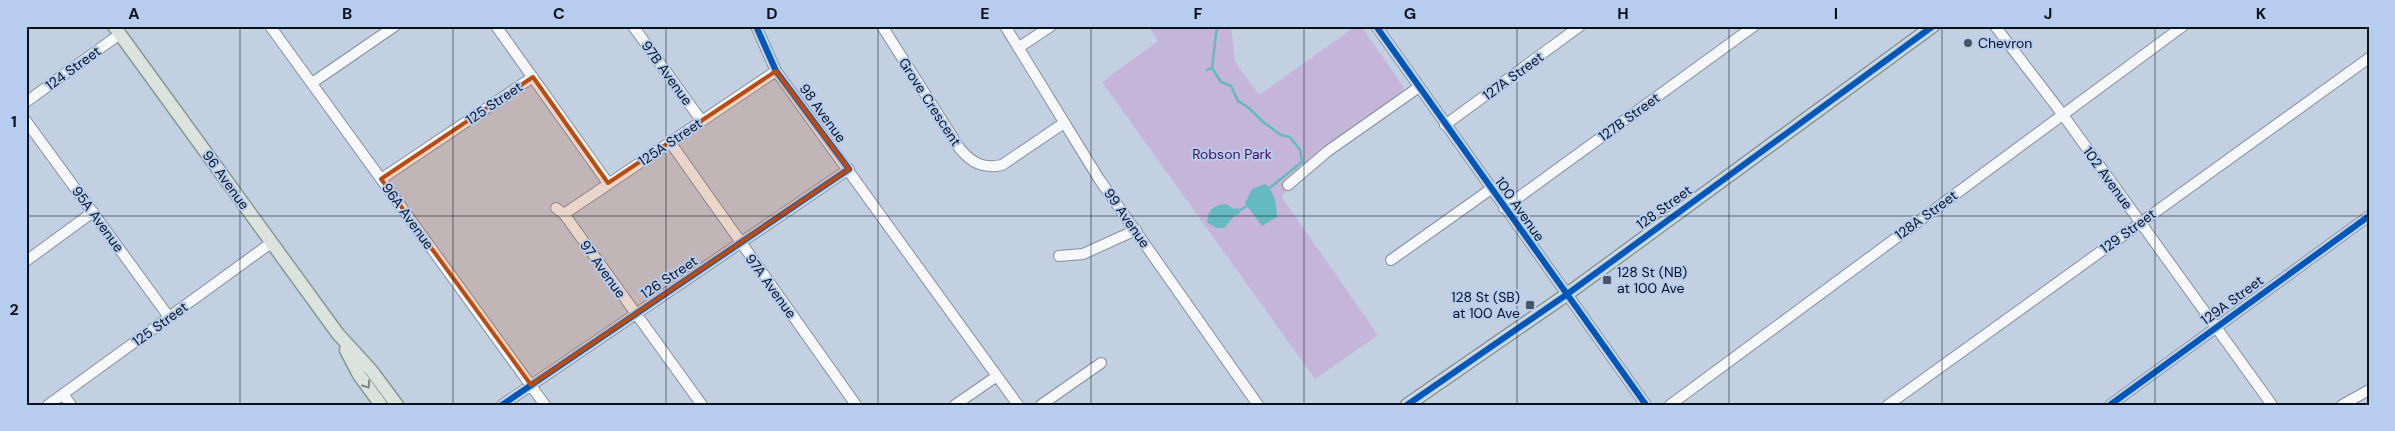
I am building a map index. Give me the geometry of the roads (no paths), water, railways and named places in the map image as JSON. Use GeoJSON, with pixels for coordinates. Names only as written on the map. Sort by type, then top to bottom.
{"type":"FeatureCollection","features":[{"type":"Feature","properties":{"kind":"main road","name":"128 Street"},"geometry":{"type":"LineString","coordinates":[[1409,404],[1566,295],[1933,26]]}},
{"type":"Feature","properties":{"kind":"main road","name":"96 Avenue"},"geometry":{"type":"LineString","coordinates":[[117,30],[338,334],[371,370],[397,405]]}},
{"type":"Feature","properties":{"kind":"main road","name":"96 Avenue"},"geometry":{"type":"LineString","coordinates":[[338,334],[359,375],[381,405]]}},
{"type":"Feature","properties":{"kind":"street","name":"96A Avenue"},"geometry":{"type":"LineString","coordinates":[[270,26],[545,405]]}},
{"type":"Feature","properties":{"kind":"street"},"geometry":{"type":"LineString","coordinates":[[312,83],[395,26]]}},
{"type":"Feature","properties":{"kind":"street"},"geometry":{"type":"LineString","coordinates":[[496,26],[608,182]]}},
{"type":"Feature","properties":{"kind":"street","name":"97B Avenue"},"geometry":{"type":"LineString","coordinates":[[633,26],[701,120]]}},
{"type":"Feature","properties":{"kind":"street","name":"98 Avenue"},"geometry":{"type":"LineString","coordinates":[[756,26],[776,71],[849,169],[1018,405]]}},
{"type":"Feature","properties":{"kind":"street","name":"Grove Crescent"},"geometry":{"type":"LineString","coordinates":[[882,26],[960,149],[976,163],[984,166],[1002,165],[1064,123]]}},
{"type":"Feature","properties":{"kind":"street","name":"99 Avenue"},"geometry":{"type":"LineString","coordinates":[[1005,26],[1099,179],[1258,405]]}},
{"type":"Feature","properties":{"kind":"street"},"geometry":{"type":"LineString","coordinates":[[1018,48],[1051,26]]}},
{"type":"Feature","properties":{"kind":"street","name":"100 Avenue"},"geometry":{"type":"LineString","coordinates":[[1376,26],[1646,405]]}},
{"type":"Feature","properties":{"kind":"street","name":"127A Street"},"geometry":{"type":"LineString","coordinates":[[1446,125],[1580,26]]}},
{"type":"Feature","properties":{"kind":"street","name":"127B Street"},"geometry":{"type":"LineString","coordinates":[[1504,208],[1754,26]]}},
{"type":"Feature","properties":{"kind":"street","name":"102 Avenue"},"geometry":{"type":"LineString","coordinates":[[1995,26],[2217,327],[2272,405]]}},
{"type":"Feature","properties":{"kind":"street","name":"128A Street"},"geometry":{"type":"LineString","coordinates":[[1670,405],[2183,26]]}},
{"type":"Feature","properties":{"kind":"street","name":"124 Street"},"geometry":{"type":"LineString","coordinates":[[26,102],[117,30]]}},
{"type":"Feature","properties":{"kind":"street","name":"129 Street"},"geometry":{"type":"LineString","coordinates":[[1888,405],[2369,58]]}},
{"type":"Feature","properties":{"kind":"street","name":"125A Street"},"geometry":{"type":"LineString","coordinates":[[560,211],[670,142],[776,71]]}},
{"type":"Feature","properties":{"kind":"street","name":"125 Street"},"geometry":{"type":"LineString","coordinates":[[381,179],[533,77]]}},
{"type":"Feature","properties":{"kind":"street"},"geometry":{"type":"LineString","coordinates":[[1288,185],[1328,152],[1419,87]]}},
{"type":"Feature","properties":{"kind":"street","name":"95A Avenue"},"geometry":{"type":"LineString","coordinates":[[26,122],[169,317]]}},
{"type":"Feature","properties":{"kind":"street","name":"97A Avenue"},"geometry":{"type":"LineString","coordinates":[[670,142],[856,405]]}},
{"type":"Feature","properties":{"kind":"street","name":"126 Street"},"geometry":{"type":"LineString","coordinates":[[502,405],[849,169]]}},
{"type":"Feature","properties":{"kind":"street"},"geometry":{"type":"LineString","coordinates":[[1391,260],[1491,190]]}},
{"type":"Feature","properties":{"kind":"street","name":"97 Avenue"},"geometry":{"type":"LineString","coordinates":[[560,211],[702,405]]}},
{"type":"Feature","properties":{"kind":"street"},"geometry":{"type":"LineString","coordinates":[[26,261],[93,212]]}},
{"type":"Feature","properties":{"kind":"street","name":"129A Street"},"geometry":{"type":"LineString","coordinates":[[2110,405],[2124,401],[2217,327],[2369,216]]}},
{"type":"Feature","properties":{"kind":"street"},"geometry":{"type":"LineString","coordinates":[[1059,256],[1083,254],[1136,230]]}},
{"type":"Feature","properties":{"kind":"street","name":"125 Street"},"geometry":{"type":"LineString","coordinates":[[48,405],[271,243]]}},
{"type":"Feature","properties":{"kind":"street"},"geometry":{"type":"LineString","coordinates":[[1041,405],[1101,363]]}},
{"type":"Feature","properties":{"kind":"street"},"geometry":{"type":"LineString","coordinates":[[955,405],[997,376]]}},
{"type":"Feature","properties":{"kind":"street"},"geometry":{"type":"LineString","coordinates":[[2342,405],[2369,390]]}},
{"type":"Feature","properties":{"kind":"street"},"geometry":{"type":"LineString","coordinates":[[63,394],[71,405]]}},
{"type":"Feature","properties":{"kind":"waterway"},"geometry":{"type":"LineString","coordinates":[[1212,68],[1217,26]]}},
{"type":"Feature","properties":{"kind":"waterway"},"geometry":{"type":"LineString","coordinates":[[1207,70],[1212,68],[1221,82],[1231,86],[1238,101],[1281,135],[1290,137],[1300,150],[1302,162],[1267,190]]}},
{"type":"Feature","properties":{"kind":"waterway"},"geometry":{"type":"LineString","coordinates":[[1237,212],[1250,204]]}},
{"type":"Feature","properties":{"kind":"place","name":"Chevron"},"geometry":{"type":"Point","coordinates":[1968,43]}},
{"type":"Feature","properties":{"kind":"place","name":"128 St (NB) at 100 Ave"},"geometry":{"type":"Point","coordinates":[1607,280]}},
{"type":"Feature","properties":{"kind":"place","name":"128 St (SB) at 100 Ave"},"geometry":{"type":"Point","coordinates":[1530,305]}},
{"type":"Feature","properties":{"kind":"park label","name":"Robson Park"},"geometry":{"type":"Point","coordinates":[1232,154]}}]}
